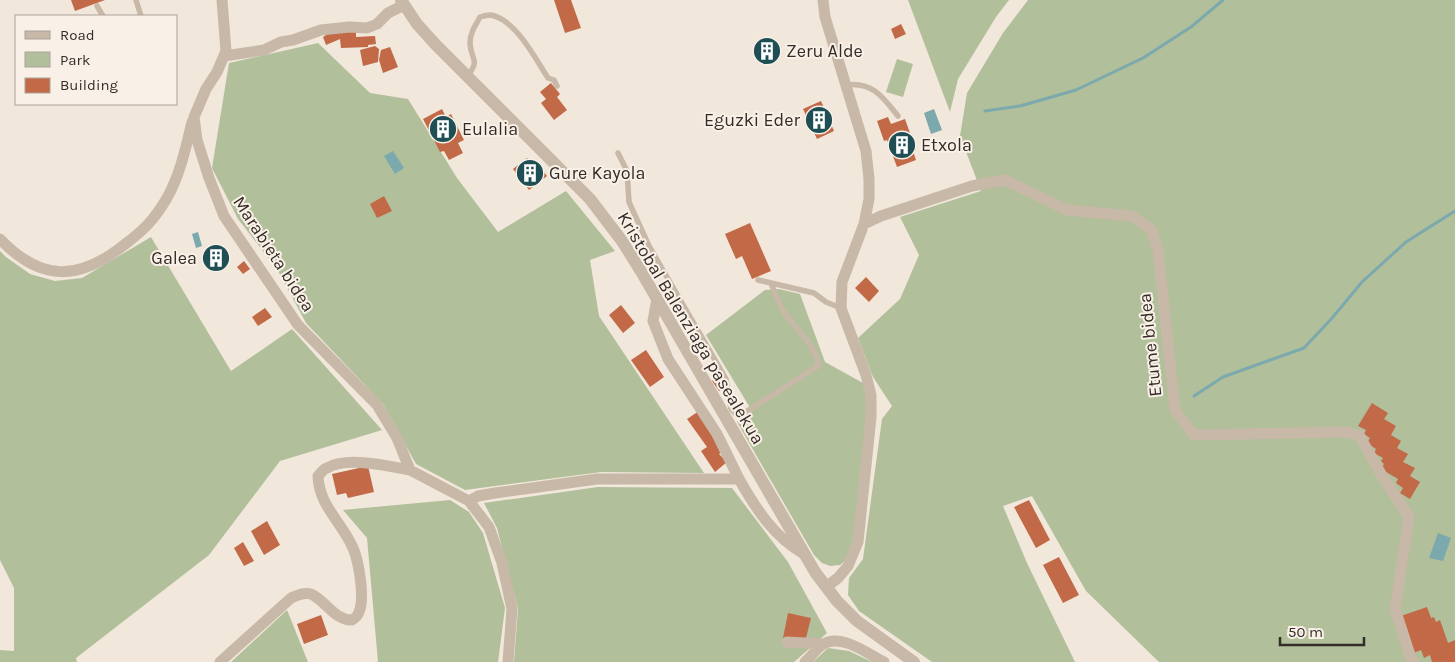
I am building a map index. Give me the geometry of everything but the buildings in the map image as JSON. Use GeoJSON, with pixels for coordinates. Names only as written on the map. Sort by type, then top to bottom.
{"type":"FeatureCollection","features":[{"type":"Feature","properties":{"kind":"street"},"geometry":{"type":"LineString","coordinates":[[0,240],[28,263],[64,273],[74,272],[100,262],[147,227],[167,197],[176,178],[194,117],[226,51],[222,0]]}},
{"type":"Feature","properties":{"kind":"street"},"geometry":{"type":"LineString","coordinates":[[823,0],[825,17],[866,151],[869,199],[864,224],[842,282],[841,308],[866,375],[871,395],[871,417],[858,542],[848,566],[838,578],[826,587]]}},
{"type":"Feature","properties":{"kind":"street"},"geometry":{"type":"LineString","coordinates":[[224,56],[264,50],[281,42],[293,40],[321,30],[349,27],[367,28],[377,24],[402,2]]}},
{"type":"Feature","properties":{"kind":"street","name":"Kristobal Balenziaga pasealekua"},"geometry":{"type":"LineString","coordinates":[[402,2],[417,24],[436,45],[590,199],[622,242],[657,299],[804,554],[826,587],[837,601],[857,620],[914,662]]}},
{"type":"Feature","properties":{"kind":"street","name":"Marabieta bidea"},"geometry":{"type":"LineString","coordinates":[[194,117],[197,140],[224,216],[298,325],[377,405],[397,438],[410,470]]}},
{"type":"Feature","properties":{"kind":"street","name":"Etume bidea"},"geometry":{"type":"LineString","coordinates":[[864,224],[881,216],[972,186],[1005,180],[1068,210],[1132,216],[1151,229],[1158,250],[1175,410],[1194,435],[1346,432],[1359,435],[1381,474],[1409,517],[1395,609],[1414,662]]}},
{"type":"Feature","properties":{"kind":"street"},"geometry":{"type":"LineString","coordinates":[[657,299],[653,321],[668,360],[717,434],[752,501],[774,531],[804,554]]}},
{"type":"Feature","properties":{"kind":"street"},"geometry":{"type":"LineString","coordinates":[[220,662],[291,598],[301,594],[310,594],[344,620],[352,620],[359,614],[361,590],[354,549],[318,489],[318,476],[326,468],[337,464],[369,464],[410,470],[468,501],[489,527],[502,563],[512,609],[508,662]]}},
{"type":"Feature","properties":{"kind":"street"},"geometry":{"type":"LineString","coordinates":[[468,501],[478,496],[495,493],[597,479],[740,479]]}},
{"type":"Feature","properties":{"kind":"street"},"geometry":{"type":"LineString","coordinates":[[788,642],[823,644],[834,641],[843,642],[884,662]]}},
{"type":"Feature","properties":{"kind":"street"},"geometry":{"type":"LineString","coordinates":[[805,662],[823,644]]}},
{"type":"Feature","properties":{"kind":"lane"},"geometry":{"type":"LineString","coordinates":[[136,0],[141,15]]}},
{"type":"Feature","properties":{"kind":"lane"},"geometry":{"type":"LineString","coordinates":[[97,6],[102,15]]}},
{"type":"Feature","properties":{"kind":"lane"},"geometry":{"type":"LineString","coordinates":[[467,77],[475,66],[475,59],[470,44],[472,30],[480,17],[490,15],[503,19],[519,34],[548,78],[554,80],[557,86]]}},
{"type":"Feature","properties":{"kind":"lane"},"geometry":{"type":"LineString","coordinates":[[845,85],[856,83],[867,86],[881,94],[898,116]]}},
{"type":"Feature","properties":{"kind":"lane"},"geometry":{"type":"LineString","coordinates":[[618,153],[627,171],[629,202],[649,246],[726,379],[732,409],[741,415],[818,366],[813,350],[782,309],[771,283]]}},
{"type":"Feature","properties":{"kind":"lane"},"geometry":{"type":"LineString","coordinates":[[758,280],[814,293],[826,302],[841,308]]}},
{"type":"Feature","properties":{"kind":"green space"},"geometry":{"type":"Polygon","coordinates":[[[908,0],[1009,0],[996,17],[958,79],[950,112],[908,0]]]}},
{"type":"Feature","properties":{"kind":"green space"},"geometry":{"type":"Polygon","coordinates":[[[1028,0],[1455,0],[1455,662],[1159,662],[1086,591],[1032,496],[1003,506],[1027,563],[1075,662],[932,662],[859,611],[848,595],[849,578],[863,559],[882,419],[892,406],[873,377],[858,338],[900,299],[919,255],[900,217],[981,191],[960,136],[967,93],[1003,33],[1028,0]]]}},
{"type":"Feature","properties":{"kind":"green space"},"geometry":{"type":"Polygon","coordinates":[[[318,43],[370,93],[408,99],[457,178],[498,232],[566,191],[615,251],[590,260],[599,316],[704,473],[601,472],[465,490],[416,464],[383,404],[306,323],[277,269],[238,219],[212,168],[229,63],[318,43]]]}},
{"type":"Feature","properties":{"kind":"green space"},"geometry":{"type":"Polygon","coordinates":[[[897,59],[913,64],[903,97],[886,92],[897,59]]]}},
{"type":"Feature","properties":{"kind":"green space"},"geometry":{"type":"Polygon","coordinates":[[[151,237],[231,371],[292,329],[382,430],[280,461],[209,555],[76,658],[77,662],[0,662],[0,650],[14,651],[14,588],[0,560],[0,251],[30,274],[55,281],[82,278],[151,237]]]}},
{"type":"Feature","properties":{"kind":"green space"},"geometry":{"type":"Polygon","coordinates":[[[779,289],[800,294],[825,362],[863,383],[866,397],[866,421],[854,538],[846,560],[840,565],[830,566],[822,563],[814,555],[737,422],[752,411],[706,335],[765,290],[779,289]]]}},
{"type":"Feature","properties":{"kind":"green space"},"geometry":{"type":"Polygon","coordinates":[[[598,487],[732,488],[788,562],[827,633],[794,662],[514,662],[518,609],[497,528],[484,503],[598,487]]]}},
{"type":"Feature","properties":{"kind":"green space"},"geometry":{"type":"Polygon","coordinates":[[[450,500],[469,512],[483,533],[505,608],[498,662],[378,662],[367,538],[343,510],[450,500]]]}},
{"type":"Feature","properties":{"kind":"green space"},"geometry":{"type":"Polygon","coordinates":[[[287,610],[308,662],[231,662],[287,610]]]}},
{"type":"Feature","properties":{"kind":"green space"},"geometry":{"type":"Polygon","coordinates":[[[828,648],[849,651],[872,662],[813,662],[828,648]]]}},
{"type":"Feature","properties":{"kind":"water"},"geometry":{"type":"Polygon","coordinates":[[[934,109],[942,130],[931,134],[924,113],[934,109]]]}},
{"type":"Feature","properties":{"kind":"water"},"geometry":{"type":"Polygon","coordinates":[[[393,151],[404,168],[395,174],[384,156],[393,151]]]}},
{"type":"Feature","properties":{"kind":"water"},"geometry":{"type":"Polygon","coordinates":[[[198,232],[202,246],[196,248],[192,234],[198,232]]]}},
{"type":"Feature","properties":{"kind":"water"},"geometry":{"type":"Polygon","coordinates":[[[1438,533],[1451,538],[1443,561],[1429,558],[1438,533]]]}},
{"type":"Feature","properties":{"kind":"waterway"},"geometry":{"type":"LineString","coordinates":[[985,111],[1020,106],[1076,90],[1143,58],[1191,27],[1223,0]]}},
{"type":"Feature","properties":{"kind":"waterway"},"geometry":{"type":"LineString","coordinates":[[1194,396],[1223,377],[1304,348],[1362,282],[1406,242],[1455,211]]}},
{"type":"Feature","properties":{"kind":"place","name":"Zeru Alde"},"geometry":{"type":"Point","coordinates":[767,51]}},
{"type":"Feature","properties":{"kind":"place","name":"Eguzki Eder"},"geometry":{"type":"Point","coordinates":[819,120]}},
{"type":"Feature","properties":{"kind":"place","name":"Eulalia"},"geometry":{"type":"Point","coordinates":[443,129]}},
{"type":"Feature","properties":{"kind":"place","name":"Etxola"},"geometry":{"type":"Point","coordinates":[902,145]}},
{"type":"Feature","properties":{"kind":"place","name":"Gure Kayola"},"geometry":{"type":"Point","coordinates":[530,173]}},
{"type":"Feature","properties":{"kind":"place","name":"Galea"},"geometry":{"type":"Point","coordinates":[216,258]}}]}
